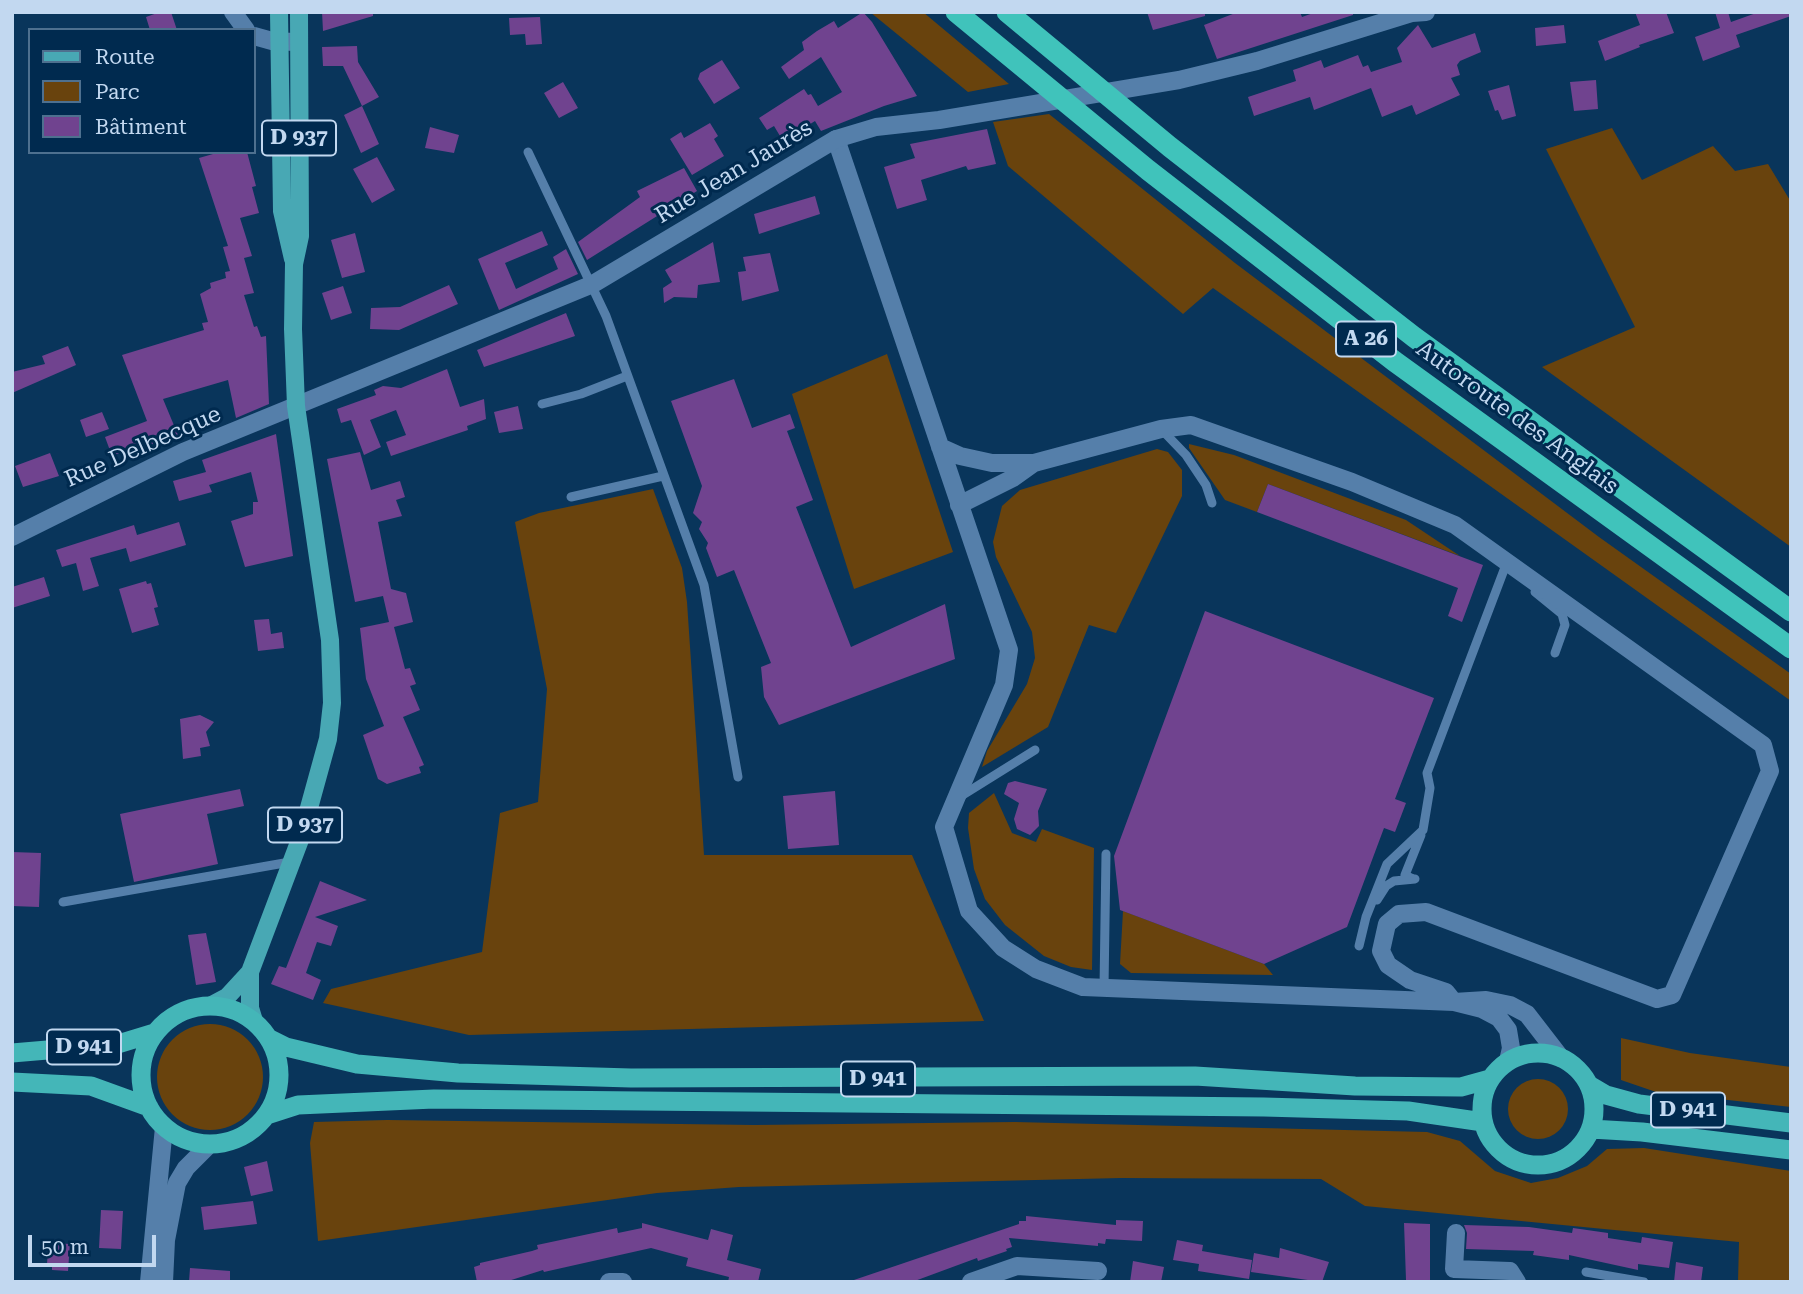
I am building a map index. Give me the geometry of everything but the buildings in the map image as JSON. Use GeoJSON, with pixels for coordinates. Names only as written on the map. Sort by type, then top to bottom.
{"type":"FeatureCollection","features":[{"type":"Feature","properties":{"kind":"highway","name":"Autoroute des Anglais"},"geometry":{"type":"LineString","coordinates":[[956,12],[1148,170],[1394,361],[1791,648]]}},
{"type":"Feature","properties":{"kind":"highway","name":"Autoroute des Anglais"},"geometry":{"type":"LineString","coordinates":[[1007,12],[1170,147],[1414,337],[1791,611]]}},
{"type":"Feature","properties":{"kind":"highway"},"geometry":{"type":"LineString","coordinates":[[212,1005],[234,1010],[254,1021],[270,1038],[279,1064],[280,1077],[274,1104],[267,1115],[244,1136],[210,1144],[187,1140],[164,1127],[149,1107],[141,1075],[144,1053],[155,1033],[174,1016],[186,1010],[212,1005]]}},
{"type":"Feature","properties":{"kind":"highway","name":"D 941"},"geometry":{"type":"LineString","coordinates":[[12,1053],[118,1044],[155,1033]]}},
{"type":"Feature","properties":{"kind":"highway","name":"D 941"},"geometry":{"type":"LineString","coordinates":[[270,1038],[286,1047],[358,1064],[472,1074],[632,1079],[1195,1076],[1355,1086],[1461,1087],[1490,1079]]}},
{"type":"Feature","properties":{"kind":"highway"},"geometry":{"type":"LineString","coordinates":[[1544,1053],[1561,1058],[1573,1065],[1589,1085],[1594,1099],[1591,1129],[1582,1145],[1568,1157],[1552,1164],[1534,1165],[1517,1161],[1502,1152],[1490,1138],[1483,1122],[1484,1092],[1490,1079],[1508,1061],[1525,1054],[1544,1053]]}},
{"type":"Feature","properties":{"kind":"highway","name":"D 941"},"geometry":{"type":"LineString","coordinates":[[12,1082],[91,1086],[149,1107]]}},
{"type":"Feature","properties":{"kind":"highway","name":"D 941"},"geometry":{"type":"LineString","coordinates":[[1589,1085],[1606,1095],[1639,1104],[1791,1123]]}},
{"type":"Feature","properties":{"kind":"highway","name":"D 941"},"geometry":{"type":"LineString","coordinates":[[267,1115],[298,1105],[434,1099],[1290,1108],[1408,1111],[1483,1122]]}},
{"type":"Feature","properties":{"kind":"highway","name":"D 941"},"geometry":{"type":"LineString","coordinates":[[1591,1129],[1642,1132],[1791,1150]]}},
{"type":"Feature","properties":{"kind":"main road","name":"D 937"},"geometry":{"type":"LineString","coordinates":[[254,1021],[250,1008],[250,972],[290,862],[302,837],[322,764],[332,703],[330,640],[296,406],[294,264],[282,211],[279,12]]}},
{"type":"Feature","properties":{"kind":"main road","name":"D 937"},"geometry":{"type":"LineString","coordinates":[[294,264],[300,236],[299,12]]}},
{"type":"Feature","properties":{"kind":"main road","name":"D 937"},"geometry":{"type":"LineString","coordinates":[[212,1005],[227,998],[250,972]]}},
{"type":"Feature","properties":{"kind":"street"},"geometry":{"type":"LineString","coordinates":[[233,12],[245,28]]}},
{"type":"Feature","properties":{"kind":"street","name":"Rue Jean Jaurès"},"geometry":{"type":"LineString","coordinates":[[296,406],[593,284],[836,139],[876,127],[1179,80],[1257,61],[1412,13],[1426,12]]}},
{"type":"Feature","properties":{"kind":"street"},"geometry":{"type":"LineString","coordinates":[[256,36],[278,42],[299,42]]}},
{"type":"Feature","properties":{"kind":"street"},"geometry":{"type":"LineString","coordinates":[[836,139],[1009,650],[1004,685],[944,827],[969,911],[1003,948],[1036,969],[1083,987],[1454,1002],[1486,1000],[1527,1014],[1561,1058]]}},
{"type":"Feature","properties":{"kind":"street","name":"Rue Delbecque"},"geometry":{"type":"LineString","coordinates":[[12,537],[183,452],[296,406]]}},
{"type":"Feature","properties":{"kind":"street"},"geometry":{"type":"LineString","coordinates":[[940,447],[960,456],[992,463],[1034,463],[1161,429],[1191,425],[1352,482],[1455,525],[1763,745],[1770,771],[1672,995],[1657,999],[1426,912],[1399,914],[1387,924],[1381,951],[1388,965],[1410,980],[1446,992],[1454,1002],[1482,1009],[1499,1018],[1508,1030],[1511,1048],[1508,1061]]}},
{"type":"Feature","properties":{"kind":"street"},"geometry":{"type":"LineString","coordinates":[[959,505],[1013,478],[1034,463]]}},
{"type":"Feature","properties":{"kind":"street"},"geometry":{"type":"LineString","coordinates":[[149,1282],[164,1127]]}},
{"type":"Feature","properties":{"kind":"street"},"geometry":{"type":"LineString","coordinates":[[164,1282],[168,1225],[177,1183],[186,1168],[210,1144]]}},
{"type":"Feature","properties":{"kind":"street"},"geometry":{"type":"LineString","coordinates":[[1456,1233],[1454,1269],[1510,1271],[1517,1282]]}},
{"type":"Feature","properties":{"kind":"street"},"geometry":{"type":"LineString","coordinates":[[971,1282],[1017,1266],[1098,1272]]}},
{"type":"Feature","properties":{"kind":"lane"},"geometry":{"type":"LineString","coordinates":[[528,152],[593,284],[704,585],[738,777]]}},
{"type":"Feature","properties":{"kind":"lane"},"geometry":{"type":"LineString","coordinates":[[542,404],[581,394],[627,376]]}},
{"type":"Feature","properties":{"kind":"lane"},"geometry":{"type":"LineString","coordinates":[[1161,429],[1186,455],[1206,485],[1212,503]]}},
{"type":"Feature","properties":{"kind":"lane"},"geometry":{"type":"LineString","coordinates":[[571,497],[663,476]]}},
{"type":"Feature","properties":{"kind":"lane"},"geometry":{"type":"LineString","coordinates":[[1366,917],[1386,886],[1404,879],[1415,879],[1405,876],[1423,830],[1430,788],[1427,773],[1506,561],[1532,590],[1562,614],[1565,625],[1555,653]]}},
{"type":"Feature","properties":{"kind":"lane"},"geometry":{"type":"LineString","coordinates":[[954,801],[1035,750]]}},
{"type":"Feature","properties":{"kind":"lane"},"geometry":{"type":"LineString","coordinates":[[1359,946],[1366,917],[1387,864],[1423,830]]}},
{"type":"Feature","properties":{"kind":"lane"},"geometry":{"type":"LineString","coordinates":[[1104,988],[1106,853]]}},
{"type":"Feature","properties":{"kind":"lane"},"geometry":{"type":"LineString","coordinates":[[63,902],[290,862]]}},
{"type":"Feature","properties":{"kind":"lane"},"geometry":{"type":"LineString","coordinates":[[1586,1272],[1644,1282]]}},
{"type":"Feature","properties":{"kind":"green space"},"geometry":{"type":"Polygon","coordinates":[[[870,12],[923,12],[1009,84],[968,92],[870,12]]]}},
{"type":"Feature","properties":{"kind":"green space"},"geometry":{"type":"Polygon","coordinates":[[[1049,114],[1235,263],[1599,537],[1791,674],[1791,701],[1213,288],[1183,314],[1008,166],[993,122],[1049,114]]]}},
{"type":"Feature","properties":{"kind":"green space"},"geometry":{"type":"Polygon","coordinates":[[[1612,128],[1642,180],[1713,146],[1735,171],[1768,164],[1791,202],[1791,547],[1542,367],[1635,327],[1546,149],[1612,128]]]}},
{"type":"Feature","properties":{"kind":"green space"},"geometry":{"type":"Polygon","coordinates":[[[887,354],[953,552],[854,589],[792,394],[887,354]]]}},
{"type":"Feature","properties":{"kind":"green space"},"geometry":{"type":"Polygon","coordinates":[[[1189,444],[1234,455],[1406,520],[1460,556],[1268,484],[1257,512],[1225,500],[1189,448],[1189,444]]]}},
{"type":"Feature","properties":{"kind":"green space"},"geometry":{"type":"Polygon","coordinates":[[[1157,449],[1168,452],[1182,470],[1182,496],[1116,633],[1089,625],[1048,727],[982,767],[987,751],[1027,684],[1035,658],[1032,632],[996,557],[993,542],[1002,506],[1020,490],[1157,449]]]}},
{"type":"Feature","properties":{"kind":"green space"},"geometry":{"type":"Polygon","coordinates":[[[653,489],[682,568],[687,602],[704,855],[912,855],[984,1021],[469,1035],[323,1003],[331,989],[482,952],[500,813],[538,802],[547,689],[515,522],[539,513],[653,489]]]}},
{"type":"Feature","properties":{"kind":"green space"},"geometry":{"type":"Polygon","coordinates":[[[994,793],[1012,833],[1036,842],[1042,829],[1094,848],[1092,970],[1071,967],[1044,956],[1005,925],[985,899],[974,869],[968,828],[969,813],[994,793]]]}},
{"type":"Feature","properties":{"kind":"green space"},"geometry":{"type":"Polygon","coordinates":[[[1123,911],[1264,964],[1273,975],[1131,973],[1120,964],[1123,911]]]}},
{"type":"Feature","properties":{"kind":"green space"},"geometry":{"type":"Polygon","coordinates":[[[210,1024],[230,1028],[248,1039],[259,1057],[263,1077],[259,1097],[248,1115],[230,1126],[210,1130],[190,1126],[172,1115],[161,1097],[157,1077],[161,1057],[172,1039],[190,1028],[210,1024]]]}},
{"type":"Feature","properties":{"kind":"green space"},"geometry":{"type":"Polygon","coordinates":[[[1621,1038],[1690,1053],[1791,1067],[1791,1107],[1656,1092],[1621,1080],[1621,1038]]]}},
{"type":"Feature","properties":{"kind":"green space"},"geometry":{"type":"Polygon","coordinates":[[[1538,1079],[1550,1081],[1563,1092],[1568,1109],[1566,1121],[1555,1134],[1538,1139],[1526,1137],[1513,1126],[1508,1109],[1510,1097],[1521,1084],[1538,1079]]]}},
{"type":"Feature","properties":{"kind":"green space"},"geometry":{"type":"Polygon","coordinates":[[[387,1120],[754,1125],[1015,1122],[1427,1132],[1460,1141],[1495,1171],[1531,1183],[1558,1178],[1587,1166],[1607,1149],[1644,1148],[1791,1171],[1791,1282],[1738,1282],[1739,1242],[1365,1206],[1321,1179],[1121,1178],[739,1187],[657,1193],[318,1241],[310,1143],[314,1122],[387,1120]]]}}]}
